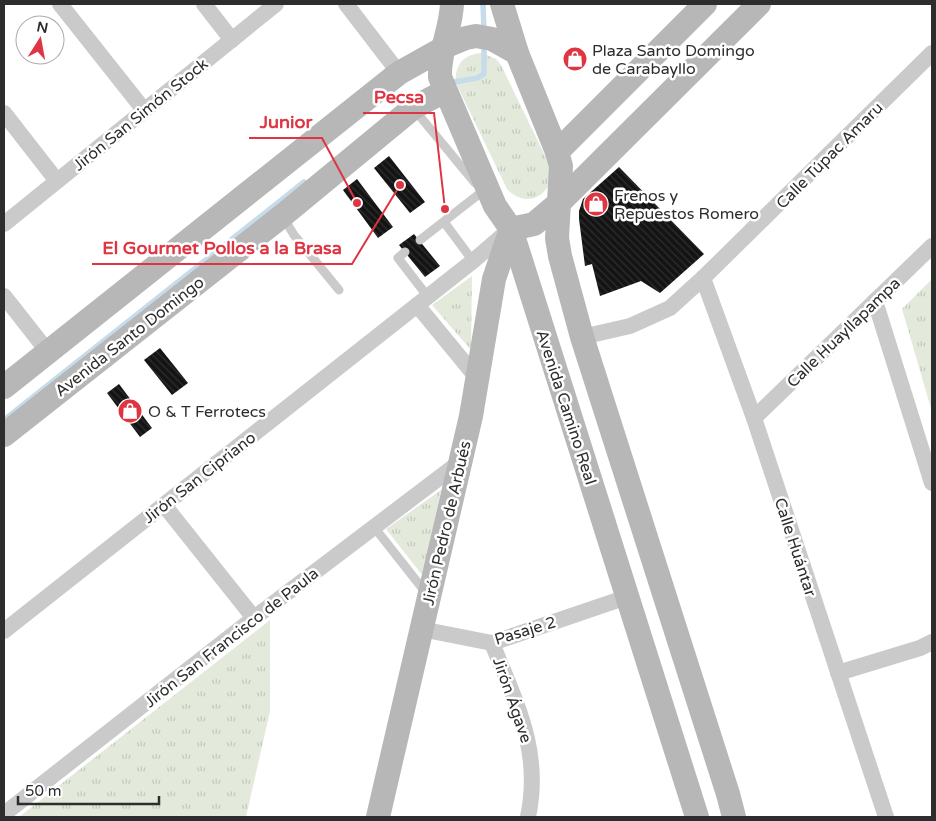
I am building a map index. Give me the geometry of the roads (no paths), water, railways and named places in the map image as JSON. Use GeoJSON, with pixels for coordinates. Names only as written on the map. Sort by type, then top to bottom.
{"type":"FeatureCollection","features":[{"type":"Feature","properties":{"kind":"main road","name":"Avenida Camino Real"},"geometry":{"type":"LineString","coordinates":[[452,4],[452,15],[439,63],[440,77],[489,199],[511,228],[697,817]]}},
{"type":"Feature","properties":{"kind":"main road"},"geometry":{"type":"LineString","coordinates":[[502,4],[517,53],[561,166],[557,238],[582,337],[734,817]]}},
{"type":"Feature","properties":{"kind":"main road"},"geometry":{"type":"LineString","coordinates":[[557,152],[705,4]]}},
{"type":"Feature","properties":{"kind":"main road"},"geometry":{"type":"LineString","coordinates":[[511,228],[534,224],[559,203],[759,4]]}},
{"type":"Feature","properties":{"kind":"main road"},"geometry":{"type":"LineString","coordinates":[[4,387],[399,73],[466,38],[484,37],[500,42],[517,53]]}},
{"type":"Feature","properties":{"kind":"main road","name":"Avenida Santo Domingo"},"geometry":{"type":"LineString","coordinates":[[4,435],[282,216],[413,108],[445,91]]}},
{"type":"Feature","properties":{"kind":"main road","name":"Jirón Pedro de Arbués"},"geometry":{"type":"LineString","coordinates":[[378,817],[471,416],[494,280],[511,228]]}},
{"type":"Feature","properties":{"kind":"street"},"geometry":{"type":"LineString","coordinates":[[60,4],[144,110]]}},
{"type":"Feature","properties":{"kind":"street"},"geometry":{"type":"LineString","coordinates":[[204,4],[232,40]]}},
{"type":"Feature","properties":{"kind":"street","name":"Jirón San Simón Stock"},"geometry":{"type":"LineString","coordinates":[[4,224],[276,4]]}},
{"type":"Feature","properties":{"kind":"street"},"geometry":{"type":"LineString","coordinates":[[346,4],[399,73]]}},
{"type":"Feature","properties":{"kind":"street","name":"Calle Túpac Amaru"},"geometry":{"type":"LineString","coordinates":[[582,337],[630,326],[670,308],[703,278],[932,53]]}},
{"type":"Feature","properties":{"kind":"street"},"geometry":{"type":"LineString","coordinates":[[4,113],[57,180]]}},
{"type":"Feature","properties":{"kind":"street","name":"Jirón San Cipriano"},"geometry":{"type":"LineString","coordinates":[[4,631],[474,261],[511,228]]}},
{"type":"Feature","properties":{"kind":"street","name":"Calle Huayllapampa"},"geometry":{"type":"LineString","coordinates":[[754,418],[932,246]]}},
{"type":"Feature","properties":{"kind":"street","name":"Calle Huántar"},"geometry":{"type":"LineString","coordinates":[[703,278],[754,418],[886,817]]}},
{"type":"Feature","properties":{"kind":"street"},"geometry":{"type":"LineString","coordinates":[[4,296],[48,352]]}},
{"type":"Feature","properties":{"kind":"street"},"geometry":{"type":"LineString","coordinates":[[423,301],[477,378]]}},
{"type":"Feature","properties":{"kind":"street"},"geometry":{"type":"LineString","coordinates":[[875,301],[932,483]]}},
{"type":"Feature","properties":{"kind":"street","name":"Jirón San Francisco de Paula"},"geometry":{"type":"LineString","coordinates":[[4,814],[254,618],[460,462]]}},
{"type":"Feature","properties":{"kind":"street"},"geometry":{"type":"LineString","coordinates":[[164,505],[254,618]]}},
{"type":"Feature","properties":{"kind":"street","name":"Pasaje 2"},"geometry":{"type":"LineString","coordinates":[[421,629],[492,643],[627,597]]}},
{"type":"Feature","properties":{"kind":"street"},"geometry":{"type":"LineString","coordinates":[[838,673],[920,648],[932,642]]}},
{"type":"Feature","properties":{"kind":"street","name":"Jirón Ágave"},"geometry":{"type":"LineString","coordinates":[[492,643],[519,710],[530,744],[533,789],[528,817]]}},
{"type":"Feature","properties":{"kind":"lane"},"geometry":{"type":"LineString","coordinates":[[413,108],[489,199],[444,222],[420,240]]}},
{"type":"Feature","properties":{"kind":"lane"},"geometry":{"type":"LineString","coordinates":[[282,216],[294,234],[340,290]]}},
{"type":"Feature","properties":{"kind":"lane"},"geometry":{"type":"LineString","coordinates":[[444,222],[474,261]]}},
{"type":"Feature","properties":{"kind":"lane"},"geometry":{"type":"LineString","coordinates":[[405,252],[398,258],[423,301]]}},
{"type":"Feature","properties":{"kind":"lane"},"geometry":{"type":"LineString","coordinates":[[374,527],[429,597]]}},
{"type":"Feature","properties":{"kind":"waterway"},"geometry":{"type":"LineString","coordinates":[[483,4],[484,32]]}},
{"type":"Feature","properties":{"kind":"waterway"},"geometry":{"type":"LineString","coordinates":[[448,83],[477,78],[484,74],[484,43]]}},
{"type":"Feature","properties":{"kind":"waterway"},"geometry":{"type":"LineString","coordinates":[[4,420],[304,182]]}},
{"type":"Feature","properties":{"kind":"place","name":"Plaza Santo Domingo de Carabayllo"},"geometry":{"type":"Point","coordinates":[575,59]}},
{"type":"Feature","properties":{"kind":"place","name":"El Gourmet Pollos a la Brasa"},"geometry":{"type":"Point","coordinates":[400,185]}},
{"type":"Feature","properties":{"kind":"place","name":"Junior"},"geometry":{"type":"Point","coordinates":[357,203]}},
{"type":"Feature","properties":{"kind":"place","name":"Frenos y Repuestos Romero"},"geometry":{"type":"Point","coordinates":[596,204]}},
{"type":"Feature","properties":{"kind":"place","name":"Pecsa"},"geometry":{"type":"Point","coordinates":[445,209]}},
{"type":"Feature","properties":{"kind":"place","name":"O & T Ferrotecs"},"geometry":{"type":"Point","coordinates":[130,411]}}]}
